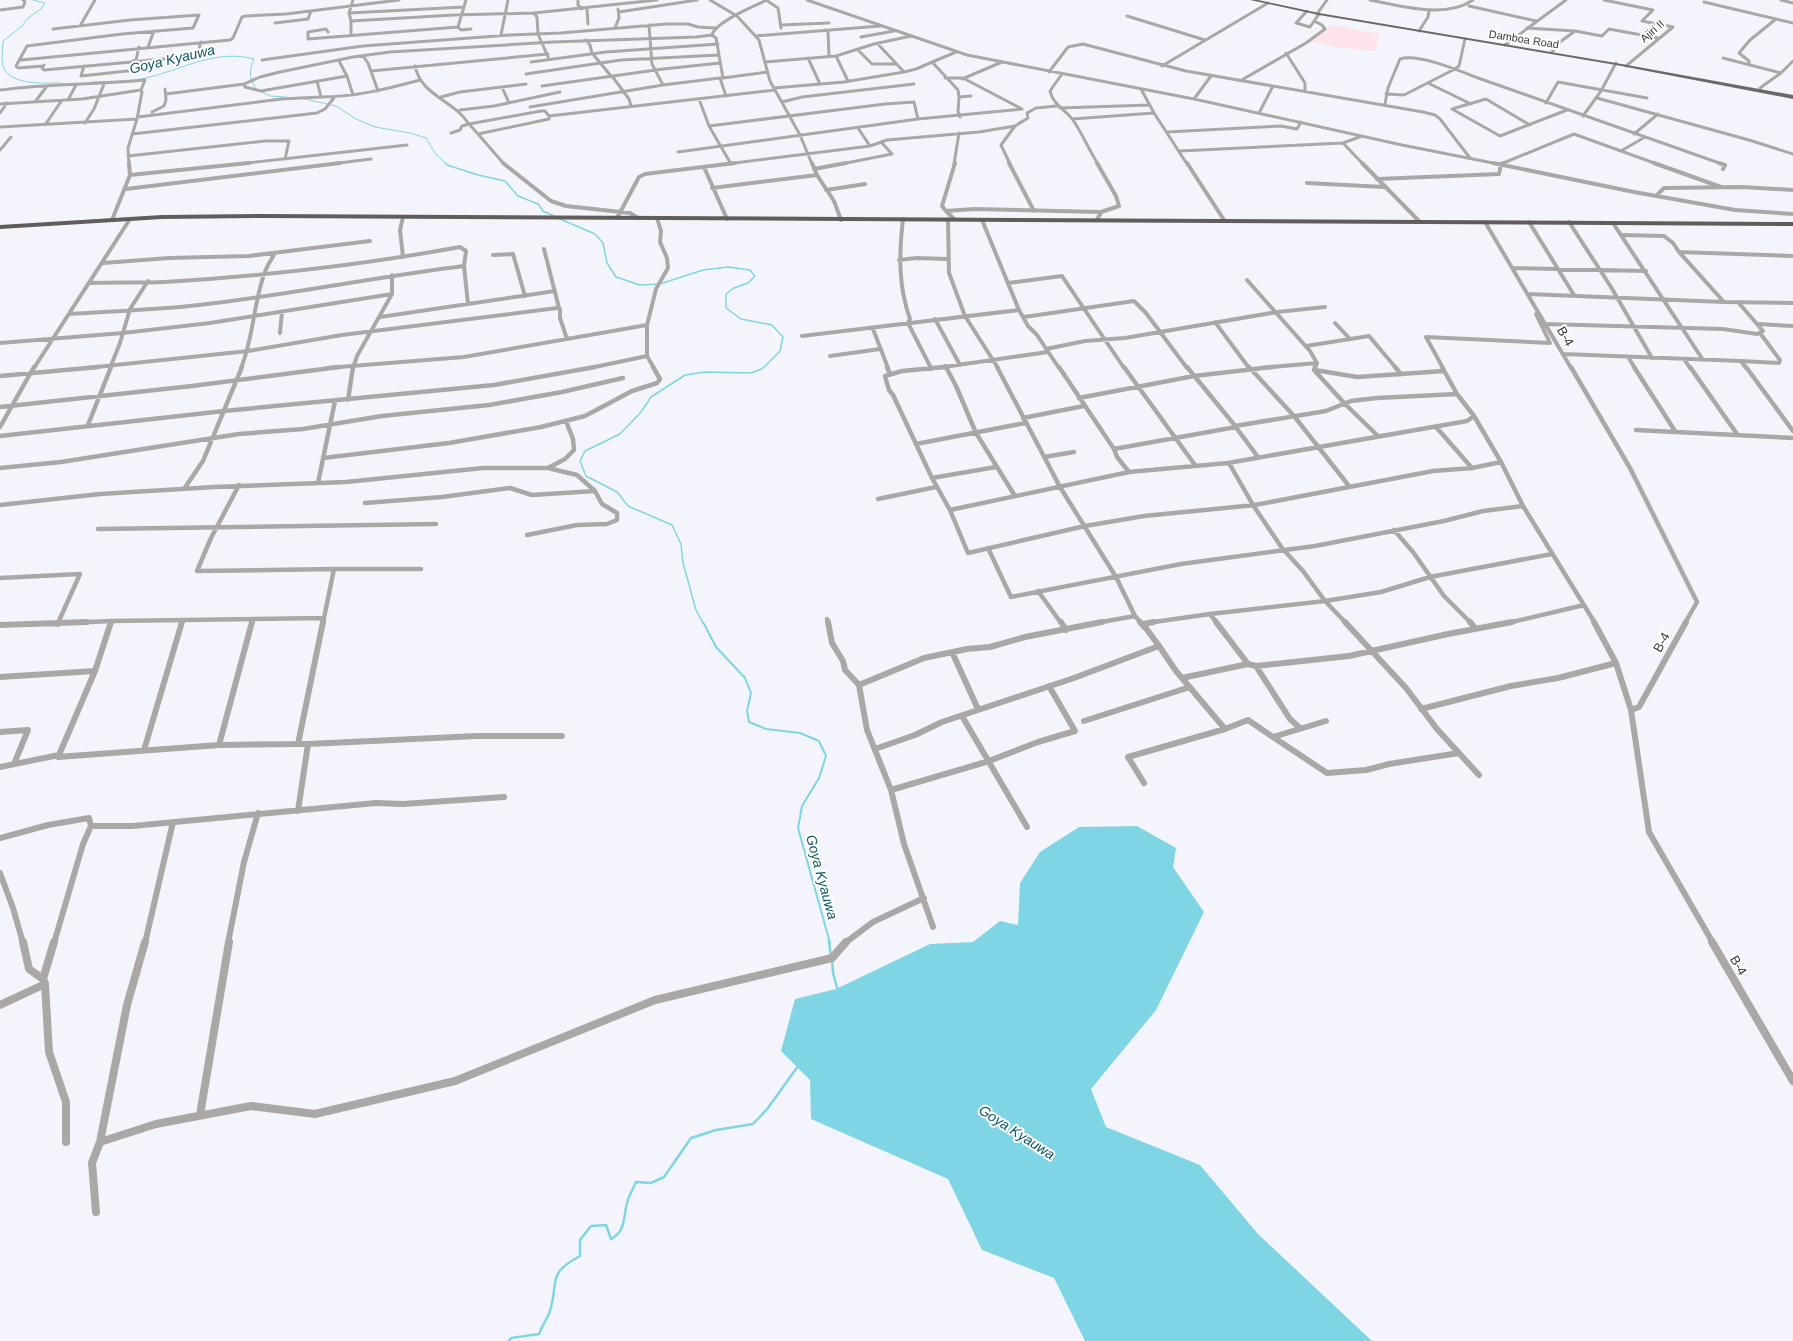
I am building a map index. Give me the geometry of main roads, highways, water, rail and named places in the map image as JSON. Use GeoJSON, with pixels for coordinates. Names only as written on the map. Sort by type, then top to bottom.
{"type":"FeatureCollection","features":[{"type":"Feature","properties":{"kind":"highway"},"geometry":{"type":"LineString","coordinates":[[0,227],[130,219],[218,216],[590,218],[619,215],[638,218],[841,220],[1224,220],[1793,224]]}},
{"type":"Feature","properties":{"kind":"main road","name":"Damboa Road"},"geometry":{"type":"LineString","coordinates":[[1252,0],[1318,13]]}},
{"type":"Feature","properties":{"kind":"main road","name":"Damboa Road"},"geometry":{"type":"LineString","coordinates":[[1261,0],[1318,13],[1616,64]]}},
{"type":"Feature","properties":{"kind":"main road","name":"Damboa Road"},"geometry":{"type":"LineString","coordinates":[[1419,30],[1465,39],[1552,52],[1793,96]]}},
{"type":"Feature","properties":{"kind":"water"},"geometry":{"type":"Polygon","coordinates":[[[1137,826],[1176,848],[1173,867],[1204,912],[1156,1010],[1091,1089],[1106,1127],[1200,1165],[1258,1234],[1372,1341],[1085,1341],[1054,1278],[982,1250],[948,1179],[811,1119],[810,1080],[781,1051],[795,999],[836,989],[930,944],[973,942],[1000,921],[1018,925],[1020,883],[1040,852],[1079,827],[1137,826]]]}},
{"type":"Feature","properties":{"kind":"waterway","name":"Goya Kyauwa"},"geometry":{"type":"LineString","coordinates":[[33,0],[45,3],[41,9],[28,18],[21,27],[3,41],[3,66],[12,77],[20,80],[38,83],[61,83]]}},
{"type":"Feature","properties":{"kind":"waterway","name":"Goya Kyauwa"},"geometry":{"type":"LineString","coordinates":[[92,82],[143,79],[201,61],[227,56],[254,59],[250,74],[256,89]]}},
{"type":"Feature","properties":{"kind":"waterway","name":"Goya Kyauwa"},"geometry":{"type":"LineString","coordinates":[[260,91],[270,96],[286,97]]}},
{"type":"Feature","properties":{"kind":"waterway","name":"Goya Kyauwa"},"geometry":{"type":"LineString","coordinates":[[305,99],[336,106],[356,119],[375,127],[410,133],[426,138],[435,153],[447,165],[478,175],[505,181],[518,196],[538,204],[543,211],[554,216]]}},
{"type":"Feature","properties":{"kind":"waterway","name":"Goya Kyauwa"},"geometry":{"type":"LineString","coordinates":[[560,219],[595,234],[603,243],[607,263],[616,277],[640,285],[660,284],[703,270],[728,267],[750,270],[755,276],[748,283],[734,288],[726,294],[726,308],[741,319],[772,325],[783,337],[780,351],[762,369],[751,373],[705,372],[685,375],[651,397],[641,412],[620,434],[585,451],[580,461],[586,476],[617,492],[628,506],[672,525],[681,544],[683,563],[696,610],[703,623]]}},
{"type":"Feature","properties":{"kind":"waterway","name":"Goya Kyauwa"},"geometry":{"type":"LineString","coordinates":[[703,622],[716,647],[745,678],[751,693],[747,711],[749,722],[766,729],[800,733],[819,741],[826,756],[819,778],[802,806],[798,828],[830,943]]}},
{"type":"Feature","properties":{"kind":"waterway","name":"Goya Kyauwa"},"geometry":{"type":"LineString","coordinates":[[829,942],[831,956]]}},
{"type":"Feature","properties":{"kind":"waterway","name":"Goya Kyauwa"},"geometry":{"type":"LineString","coordinates":[[832,960],[833,973],[838,991]]}},
{"type":"Feature","properties":{"kind":"waterway"},"geometry":{"type":"LineString","coordinates":[[509,1341],[511,1338],[539,1334],[550,1311],[558,1274],[569,1262],[580,1256],[580,1240],[591,1226],[606,1225],[611,1239],[616,1236],[622,1228],[628,1200],[636,1182],[651,1183],[664,1177],[691,1138],[716,1130],[753,1124],[768,1108],[798,1066]]}}]}
